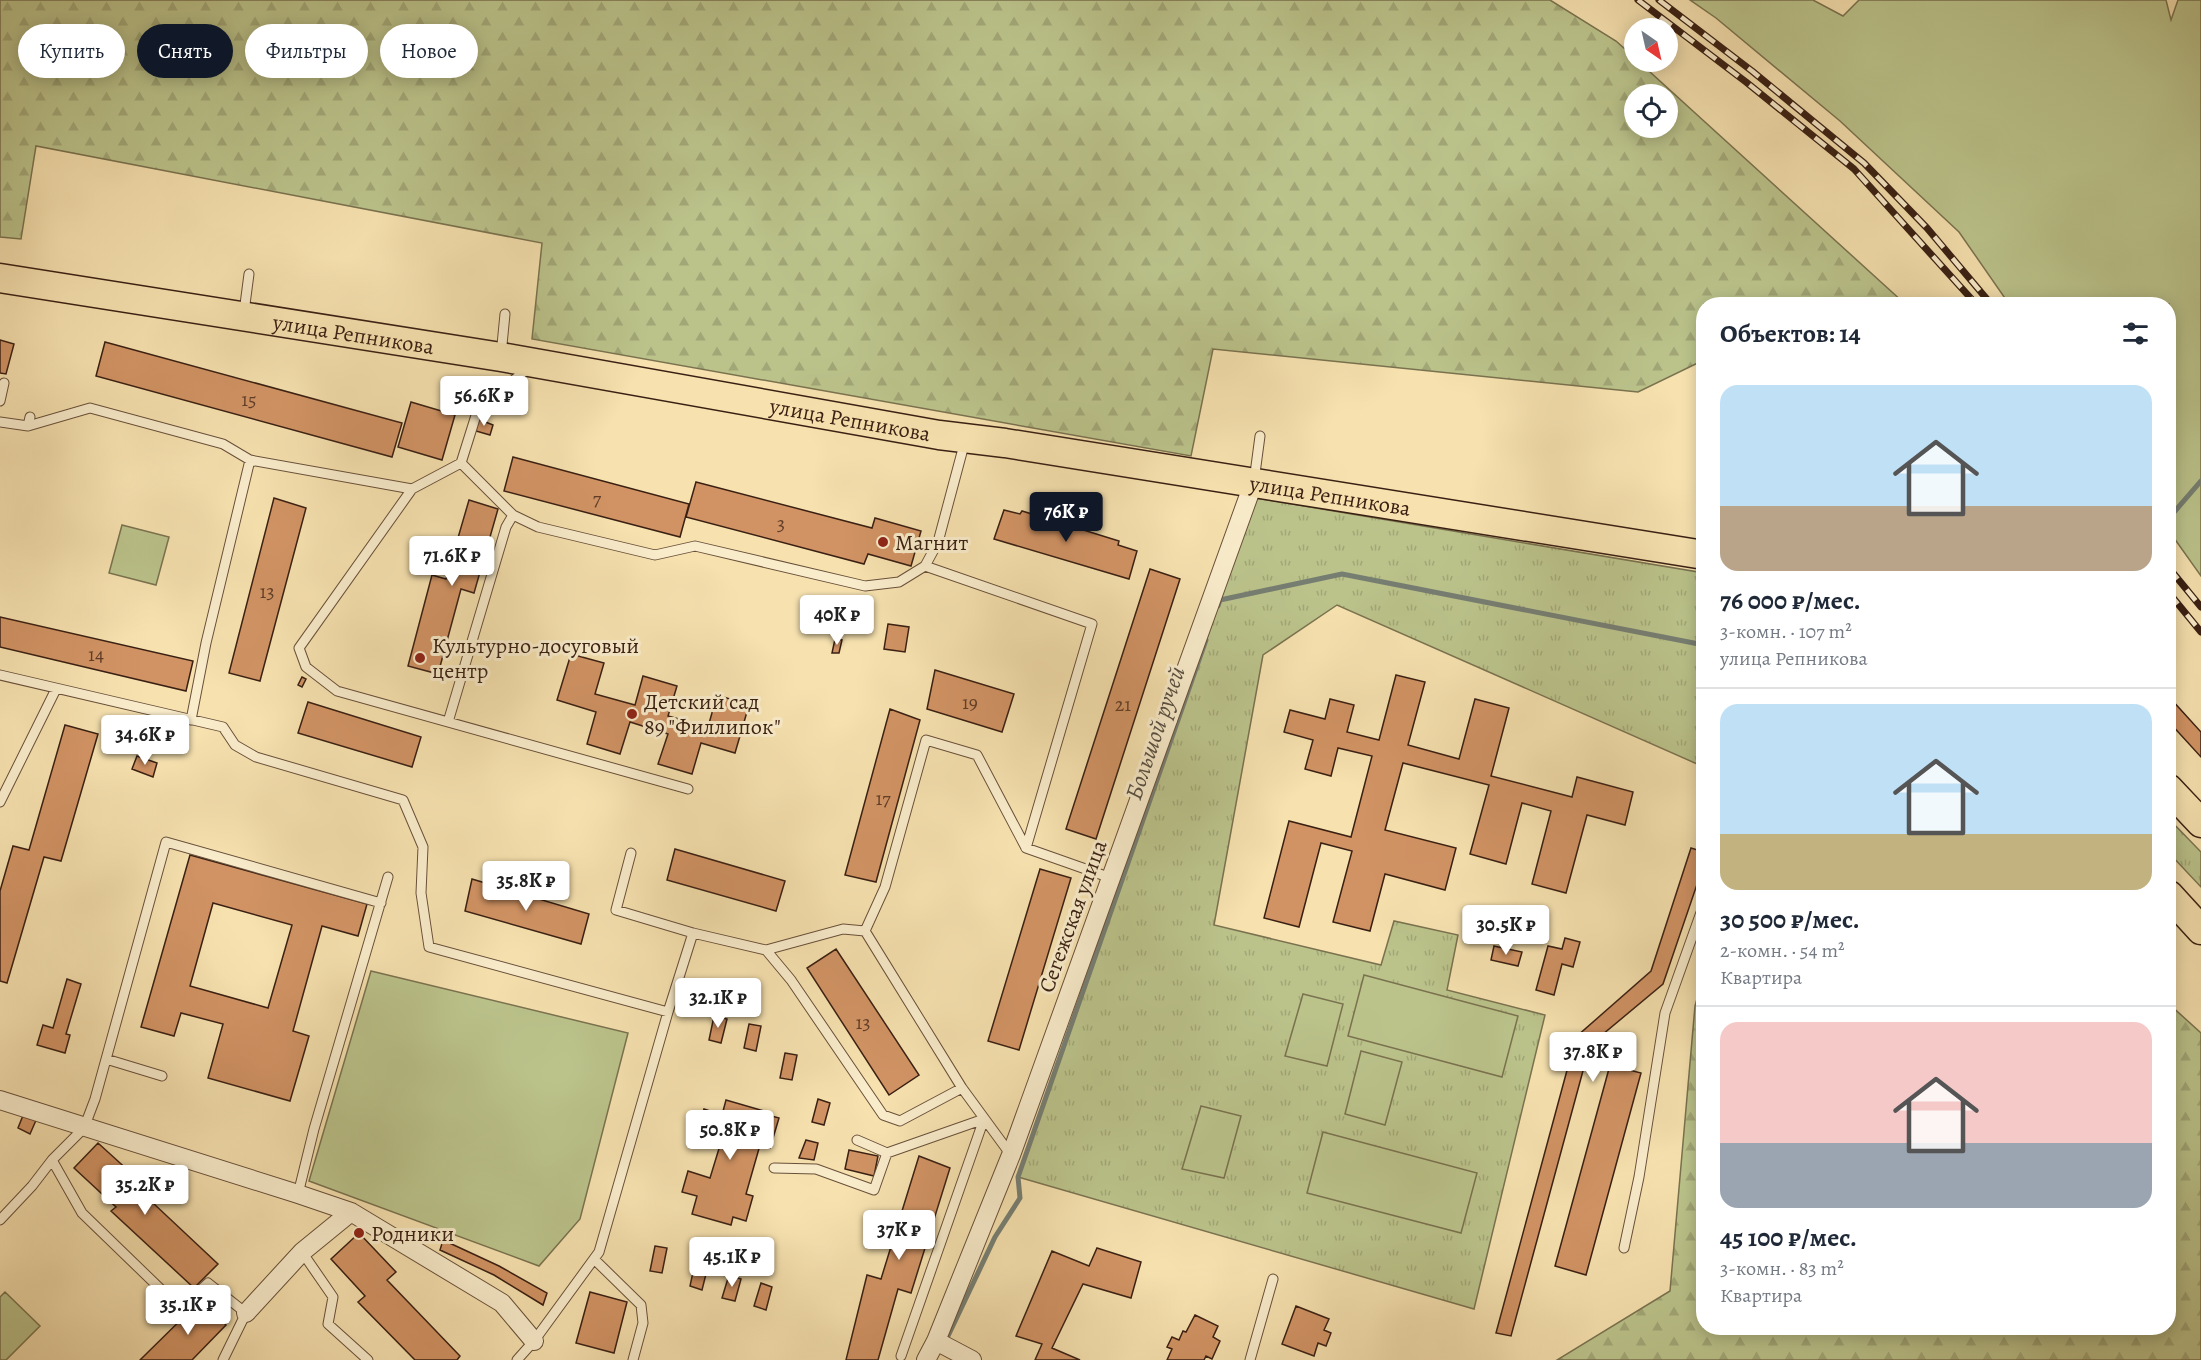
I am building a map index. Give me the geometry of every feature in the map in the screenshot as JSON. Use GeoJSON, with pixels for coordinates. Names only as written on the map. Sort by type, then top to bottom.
{"type":"FeatureCollection","features":[{"type":"Feature","properties":{"kind":"main road","name":"улица Репникова"},"geometry":{"type":"LineString","coordinates":[[0,278],[501,357],[966,439],[1005,443],[1696,554]]}},
{"type":"Feature","properties":{"kind":"main road"},"geometry":{"type":"LineString","coordinates":[[2176,797],[2201,824]]}},
{"type":"Feature","properties":{"kind":"main road"},"geometry":{"type":"LineString","coordinates":[[2176,903],[2201,930]]}},
{"type":"Feature","properties":{"kind":"street","name":"Сегежская улица"},"geometry":{"type":"LineString","coordinates":[[926,1360],[936,1341],[1011,1155],[1253,484]]}},
{"type":"Feature","properties":{"kind":"street"},"geometry":{"type":"LineString","coordinates":[[0,1100],[351,1212],[502,1303],[534,1341]]}},
{"type":"Feature","properties":{"kind":"street"},"geometry":{"type":"LineString","coordinates":[[246,1313],[302,1252],[351,1212]]}},
{"type":"Feature","properties":{"kind":"street"},"geometry":{"type":"LineString","coordinates":[[936,1341],[972,1360]]}},
{"type":"Feature","properties":{"kind":"lane"},"geometry":{"type":"LineString","coordinates":[[243,318],[249,274]]}},
{"type":"Feature","properties":{"kind":"lane"},"geometry":{"type":"LineString","coordinates":[[501,357],[505,314]]}},
{"type":"Feature","properties":{"kind":"lane"},"geometry":{"type":"LineString","coordinates":[[534,364],[478,409],[461,463],[412,489],[299,648],[306,667],[337,691],[688,789]]}},
{"type":"Feature","properties":{"kind":"lane"},"geometry":{"type":"LineString","coordinates":[[0,401],[4,383]]}},
{"type":"Feature","properties":{"kind":"lane"},"geometry":{"type":"LineString","coordinates":[[0,422],[29,422],[90,408],[223,444],[250,460],[412,489]]}},
{"type":"Feature","properties":{"kind":"lane"},"geometry":{"type":"LineString","coordinates":[[1253,484],[1260,436]]}},
{"type":"Feature","properties":{"kind":"lane"},"geometry":{"type":"LineString","coordinates":[[461,463],[513,514],[538,527],[655,555],[695,546],[865,586],[899,582],[925,566],[938,542],[966,439]]}},
{"type":"Feature","properties":{"kind":"lane"},"geometry":{"type":"LineString","coordinates":[[191,720],[206,643],[250,460]]}},
{"type":"Feature","properties":{"kind":"lane"},"geometry":{"type":"LineString","coordinates":[[448,722],[506,527],[513,514]]}},
{"type":"Feature","properties":{"kind":"lane"},"geometry":{"type":"LineString","coordinates":[[925,566],[1092,624],[1026,848]]}},
{"type":"Feature","properties":{"kind":"lane"},"geometry":{"type":"LineString","coordinates":[[0,675],[223,727],[235,745],[256,757],[403,800],[423,847],[421,893],[429,947],[668,1012]]}},
{"type":"Feature","properties":{"kind":"lane"},"geometry":{"type":"LineString","coordinates":[[0,802],[56,689]]}},
{"type":"Feature","properties":{"kind":"lane"},"geometry":{"type":"LineString","coordinates":[[865,931],[885,887],[926,740],[977,755],[1026,848],[1111,878]]}},
{"type":"Feature","properties":{"kind":"lane"},"geometry":{"type":"LineString","coordinates":[[0,1220],[32,1186],[52,1160],[84,1128],[95,1099],[166,842],[381,903]]}},
{"type":"Feature","properties":{"kind":"lane"},"geometry":{"type":"LineString","coordinates":[[631,853],[616,910],[693,933],[766,950],[843,928],[865,931]]}},
{"type":"Feature","properties":{"kind":"lane"},"geometry":{"type":"LineString","coordinates":[[298,1194],[314,1130],[388,877]]}},
{"type":"Feature","properties":{"kind":"lane"},"geometry":{"type":"LineString","coordinates":[[1624,1248],[1639,1177],[1665,1013],[1696,926]]}},
{"type":"Feature","properties":{"kind":"lane"},"geometry":{"type":"LineString","coordinates":[[865,931],[962,1088],[1011,1155]]}},
{"type":"Feature","properties":{"kind":"lane"},"geometry":{"type":"LineString","coordinates":[[517,1360],[534,1341],[599,1251],[693,933]]}},
{"type":"Feature","properties":{"kind":"lane"},"geometry":{"type":"LineString","coordinates":[[766,950],[791,980],[883,1115],[900,1121],[962,1088]]}},
{"type":"Feature","properties":{"kind":"lane"},"geometry":{"type":"LineString","coordinates":[[106,1059],[162,1076]]}},
{"type":"Feature","properties":{"kind":"lane"},"geometry":{"type":"LineString","coordinates":[[856,1140],[887,1153],[984,1119]]}},
{"type":"Feature","properties":{"kind":"lane"},"geometry":{"type":"LineString","coordinates":[[901,1356],[984,1119]]}},
{"type":"Feature","properties":{"kind":"lane"},"geometry":{"type":"LineString","coordinates":[[774,1167],[816,1169],[874,1190],[887,1153]]}},
{"type":"Feature","properties":{"kind":"lane"},"geometry":{"type":"LineString","coordinates":[[52,1160],[82,1213],[176,1304],[198,1292],[208,1283],[246,1313],[223,1360]]}},
{"type":"Feature","properties":{"kind":"lane"},"geometry":{"type":"LineString","coordinates":[[302,1252],[333,1297],[328,1324],[369,1360]]}},
{"type":"Feature","properties":{"kind":"lane"},"geometry":{"type":"LineString","coordinates":[[594,1259],[641,1305],[643,1323],[633,1360]]}},
{"type":"Feature","properties":{"kind":"lane"},"geometry":{"type":"LineString","coordinates":[[1250,1360],[1273,1279]]}},
{"type":"Feature","properties":{"kind":"green space"},"geometry":{"type":"Polygon","coordinates":[[[0,0],[1550,0],[1624,48],[1624,72],[1650,72],[1663,84],[1624,84],[1624,138],[1678,138],[1678,97],[1897,297],[1696,297],[1696,364],[1638,392],[1213,349],[1191,456],[532,339],[542,243],[36,146],[21,239],[0,237],[0,0]]]}},
{"type":"Feature","properties":{"kind":"green space"},"geometry":{"type":"Polygon","coordinates":[[[1690,0],[1813,0],[1843,16],[1859,0],[2166,0],[2171,20],[2178,0],[2201,0],[2201,576],[2176,541],[2176,297],[2004,297],[1959,232],[1840,121],[1716,18],[1690,0]]]}},
{"type":"Feature","properties":{"kind":"green space"},"geometry":{"type":"Polygon","coordinates":[[[1256,498],[1696,572],[1696,763],[1337,605],[1263,655],[1214,925],[1381,965],[1394,921],[1458,935],[1447,990],[1545,1015],[1474,1309],[1018,1177],[1256,498]]]}},
{"type":"Feature","properties":{"kind":"green space"},"geometry":{"type":"Polygon","coordinates":[[[122,525],[169,537],[156,585],[109,573],[122,525]]]}},
{"type":"Feature","properties":{"kind":"green space"},"geometry":{"type":"Polygon","coordinates":[[[2176,826],[2201,852],[2201,887],[2176,860],[2176,826]]]}},
{"type":"Feature","properties":{"kind":"green space"},"geometry":{"type":"Polygon","coordinates":[[[371,971],[628,1033],[580,1219],[539,1266],[309,1181],[371,971]]]}},
{"type":"Feature","properties":{"kind":"green space"},"geometry":{"type":"Polygon","coordinates":[[[1364,975],[1518,1016],[1502,1077],[1348,1036],[1364,975]]]}},
{"type":"Feature","properties":{"kind":"green space"},"geometry":{"type":"Polygon","coordinates":[[[1303,994],[1343,1004],[1327,1066],[1285,1056],[1303,994]]]}},
{"type":"Feature","properties":{"kind":"green space"},"geometry":{"type":"Polygon","coordinates":[[[1696,1003],[1696,1335],[2176,1335],[2176,1010],[2201,1033],[2201,1360],[1557,1360],[1670,1291],[1696,1003]]]}},
{"type":"Feature","properties":{"kind":"green space"},"geometry":{"type":"Polygon","coordinates":[[[1361,1051],[1402,1062],[1385,1125],[1345,1114],[1361,1051]]]}},
{"type":"Feature","properties":{"kind":"green space"},"geometry":{"type":"Polygon","coordinates":[[[1201,1106],[1241,1116],[1224,1178],[1182,1169],[1201,1106]]]}},
{"type":"Feature","properties":{"kind":"green space"},"geometry":{"type":"Polygon","coordinates":[[[1323,1132],[1477,1173],[1461,1233],[1307,1193],[1323,1132]]]}},
{"type":"Feature","properties":{"kind":"green space"},"geometry":{"type":"Polygon","coordinates":[[[5,1292],[40,1326],[6,1360],[0,1360],[0,1297],[5,1292]]]}},
{"type":"Feature","properties":{"kind":"building"},"geometry":{"type":"Polygon","coordinates":[[[0,340],[14,344],[6,374],[0,373],[0,340]]]}},
{"type":"Feature","properties":{"kind":"building"},"geometry":{"type":"Polygon","coordinates":[[[105,342],[402,423],[392,457],[96,376],[105,342]]]}},
{"type":"Feature","properties":{"kind":"building"},"geometry":{"type":"Polygon","coordinates":[[[411,402],[455,415],[442,460],[398,447],[411,402]]]}},
{"type":"Feature","properties":{"kind":"building"},"geometry":{"type":"Polygon","coordinates":[[[478,419],[493,425],[490,435],[476,431],[478,419]]]}},
{"type":"Feature","properties":{"kind":"building"},"geometry":{"type":"Polygon","coordinates":[[[513,457],[689,504],[680,537],[504,491],[513,457]]]}},
{"type":"Feature","properties":{"kind":"building"},"geometry":{"type":"Polygon","coordinates":[[[696,482],[872,528],[875,518],[921,531],[911,566],[868,554],[864,564],[686,517],[696,482]]]}},
{"type":"Feature","properties":{"kind":"building"},"geometry":{"type":"Polygon","coordinates":[[[274,498],[306,508],[260,681],[229,673],[274,498]]]}},
{"type":"Feature","properties":{"kind":"building"},"geometry":{"type":"Polygon","coordinates":[[[469,500],[498,509],[474,593],[461,589],[438,674],[408,666],[432,575],[446,579],[469,500]]]}},
{"type":"Feature","properties":{"kind":"building"},"geometry":{"type":"Polygon","coordinates":[[[1004,510],[1020,514],[1022,511],[1119,541],[1118,545],[1137,551],[1129,579],[994,539],[1004,510]]]}},
{"type":"Feature","properties":{"kind":"building"},"geometry":{"type":"Polygon","coordinates":[[[1150,569],[1180,579],[1096,839],[1066,829],[1150,569]]]}},
{"type":"Feature","properties":{"kind":"building"},"geometry":{"type":"Polygon","coordinates":[[[0,617],[193,661],[186,691],[0,647],[0,617]]]}},
{"type":"Feature","properties":{"kind":"building"},"geometry":{"type":"Polygon","coordinates":[[[888,624],[909,627],[905,652],[884,649],[888,624]]]}},
{"type":"Feature","properties":{"kind":"building"},"geometry":{"type":"Polygon","coordinates":[[[835,639],[842,640],[839,653],[832,653],[835,639]]]}},
{"type":"Feature","properties":{"kind":"building","name":"Детский сад 89 \"Филлипок\""},"geometry":{"type":"Polygon","coordinates":[[[571,654],[604,663],[595,694],[635,705],[643,676],[677,686],[668,716],[708,727],[717,695],[749,705],[735,753],[701,743],[692,774],[658,764],[668,734],[630,722],[620,754],[587,744],[596,712],[557,700],[571,654]]]}},
{"type":"Feature","properties":{"kind":"building"},"geometry":{"type":"Polygon","coordinates":[[[935,670],[1014,694],[1002,732],[927,709],[935,670]]]}},
{"type":"Feature","properties":{"kind":"building"},"geometry":{"type":"Polygon","coordinates":[[[1396,675],[1425,682],[1408,745],[1459,759],[1475,699],[1509,708],[1491,776],[1572,797],[1577,777],[1633,792],[1625,825],[1587,815],[1566,893],[1532,884],[1551,811],[1522,803],[1506,864],[1470,854],[1489,785],[1403,763],[1385,830],[1456,848],[1445,890],[1385,874],[1370,931],[1333,922],[1352,851],[1321,843],[1299,927],[1264,918],[1289,821],[1351,837],[1372,756],[1338,748],[1331,776],[1305,769],[1313,740],[1284,732],[1290,710],[1325,719],[1330,699],[1354,705],[1347,732],[1379,740],[1396,675]]]}},
{"type":"Feature","properties":{"kind":"building"},"geometry":{"type":"Polygon","coordinates":[[[302,677],[306,679],[302,687],[298,685],[302,677]]]}},
{"type":"Feature","properties":{"kind":"building"},"geometry":{"type":"Polygon","coordinates":[[[308,702],[421,737],[412,767],[298,733],[308,702]]]}},
{"type":"Feature","properties":{"kind":"building"},"geometry":{"type":"Polygon","coordinates":[[[2176,704],[2201,732],[2201,757],[2176,730],[2176,704]]]}},
{"type":"Feature","properties":{"kind":"building"},"geometry":{"type":"Polygon","coordinates":[[[890,709],[920,720],[876,882],[845,875],[890,709]]]}},
{"type":"Feature","properties":{"kind":"building"},"geometry":{"type":"Polygon","coordinates":[[[65,725],[98,734],[61,861],[44,857],[7,983],[0,981],[0,891],[13,846],[29,850],[65,725]]]}},
{"type":"Feature","properties":{"kind":"building"},"geometry":{"type":"Polygon","coordinates":[[[137,756],[157,763],[153,777],[132,769],[137,756]]]}},
{"type":"Feature","properties":{"kind":"building"},"geometry":{"type":"Polygon","coordinates":[[[1691,848],[1696,850],[1696,887],[1663,984],[1590,1045],[1511,1336],[1496,1333],[1576,1037],[1651,971],[1691,848]]]}},
{"type":"Feature","properties":{"kind":"building"},"geometry":{"type":"Polygon","coordinates":[[[675,849],[785,881],[776,911],[667,880],[675,849]]]}},
{"type":"Feature","properties":{"kind":"building"},"geometry":{"type":"Polygon","coordinates":[[[190,855],[367,904],[358,936],[322,926],[293,1031],[309,1036],[290,1101],[208,1078],[223,1024],[181,1013],[174,1036],[141,1027],[190,855]],[[213,903],[190,986],[268,1008],[292,925],[213,903]]]}},
{"type":"Feature","properties":{"kind":"building"},"geometry":{"type":"Polygon","coordinates":[[[1040,869],[1071,878],[1019,1050],[988,1041],[1040,869]]]}},
{"type":"Feature","properties":{"kind":"building"},"geometry":{"type":"Polygon","coordinates":[[[472,879],[589,914],[581,944],[465,911],[472,879]]]}},
{"type":"Feature","properties":{"kind":"building"},"geometry":{"type":"Polygon","coordinates":[[[1565,938],[1580,942],[1573,967],[1562,964],[1554,995],[1536,990],[1548,946],[1562,949],[1565,938]]]}},
{"type":"Feature","properties":{"kind":"building"},"geometry":{"type":"Polygon","coordinates":[[[1494,946],[1522,952],[1518,966],[1491,960],[1494,946]]]}},
{"type":"Feature","properties":{"kind":"building"},"geometry":{"type":"Polygon","coordinates":[[[836,949],[919,1075],[889,1095],[807,968],[836,949]]]}},
{"type":"Feature","properties":{"kind":"building"},"geometry":{"type":"Polygon","coordinates":[[[67,979],[81,984],[66,1034],[70,1035],[65,1053],[37,1045],[43,1025],[53,1028],[67,979]]]}},
{"type":"Feature","properties":{"kind":"building"},"geometry":{"type":"Polygon","coordinates":[[[714,1016],[727,1019],[721,1043],[709,1040],[714,1016]]]}},
{"type":"Feature","properties":{"kind":"building"},"geometry":{"type":"Polygon","coordinates":[[[749,1024],[761,1026],[756,1051],[744,1048],[749,1024]]]}},
{"type":"Feature","properties":{"kind":"building"},"geometry":{"type":"Polygon","coordinates":[[[785,1053],[797,1055],[792,1080],[780,1078],[785,1053]]]}},
{"type":"Feature","properties":{"kind":"building"},"geometry":{"type":"Polygon","coordinates":[[[1610,1065],[1641,1073],[1586,1275],[1555,1266],[1610,1065]]]}},
{"type":"Feature","properties":{"kind":"building"},"geometry":{"type":"Polygon","coordinates":[[[818,1099],[830,1103],[824,1125],[812,1122],[818,1099]]]}},
{"type":"Feature","properties":{"kind":"building"},"geometry":{"type":"Polygon","coordinates":[[[726,1100],[764,1111],[764,1114],[779,1118],[770,1148],[760,1145],[746,1194],[753,1196],[746,1221],[733,1217],[731,1225],[692,1214],[697,1196],[682,1192],[688,1171],[710,1178],[721,1142],[696,1135],[704,1109],[722,1115],[726,1100]]]}},
{"type":"Feature","properties":{"kind":"building"},"geometry":{"type":"Polygon","coordinates":[[[24,1113],[37,1118],[30,1134],[18,1128],[24,1113]]]}},
{"type":"Feature","properties":{"kind":"building"},"geometry":{"type":"Polygon","coordinates":[[[806,1140],[818,1143],[814,1160],[799,1158],[806,1140]]]}},
{"type":"Feature","properties":{"kind":"building"},"geometry":{"type":"Polygon","coordinates":[[[98,1143],[141,1182],[137,1188],[218,1264],[194,1288],[111,1211],[116,1207],[74,1168],[98,1143]]]}},
{"type":"Feature","properties":{"kind":"building"},"geometry":{"type":"Polygon","coordinates":[[[849,1150],[878,1156],[874,1176],[845,1169],[849,1150]]]}},
{"type":"Feature","properties":{"kind":"building"},"geometry":{"type":"Polygon","coordinates":[[[919,1156],[950,1168],[911,1293],[898,1289],[878,1360],[846,1360],[867,1275],[881,1279],[919,1156]]]}},
{"type":"Feature","properties":{"kind":"building"},"geometry":{"type":"Polygon","coordinates":[[[359,1233],[396,1272],[387,1280],[460,1356],[457,1360],[415,1360],[358,1302],[365,1296],[331,1259],[359,1233]]]}},
{"type":"Feature","properties":{"kind":"building"},"geometry":{"type":"Polygon","coordinates":[[[443,1240],[499,1266],[547,1293],[543,1305],[494,1275],[440,1250],[443,1240]]]}},
{"type":"Feature","properties":{"kind":"building"},"geometry":{"type":"Polygon","coordinates":[[[655,1246],[667,1248],[662,1273],[650,1271],[655,1246]]]}},
{"type":"Feature","properties":{"kind":"building"},"geometry":{"type":"Polygon","coordinates":[[[1097,1248],[1141,1262],[1131,1298],[1083,1284],[1052,1348],[1080,1360],[1035,1360],[1042,1344],[1016,1336],[1052,1251],[1089,1266],[1097,1248]]]}},
{"type":"Feature","properties":{"kind":"building"},"geometry":{"type":"Polygon","coordinates":[[[695,1263],[708,1266],[702,1290],[690,1286],[695,1263]]]}},
{"type":"Feature","properties":{"kind":"building"},"geometry":{"type":"Polygon","coordinates":[[[729,1275],[741,1279],[735,1301],[722,1298],[729,1275]]]}},
{"type":"Feature","properties":{"kind":"building"},"geometry":{"type":"Polygon","coordinates":[[[761,1283],[772,1287],[766,1310],[754,1306],[761,1283]]]}},
{"type":"Feature","properties":{"kind":"building"},"geometry":{"type":"Polygon","coordinates":[[[590,1292],[627,1302],[614,1353],[576,1343],[590,1292]]]}},
{"type":"Feature","properties":{"kind":"building"},"geometry":{"type":"Polygon","coordinates":[[[202,1299],[226,1325],[192,1360],[140,1360],[202,1299]]]}},
{"type":"Feature","properties":{"kind":"building"},"geometry":{"type":"Polygon","coordinates":[[[1296,1306],[1329,1319],[1324,1330],[1331,1333],[1326,1346],[1318,1343],[1314,1356],[1282,1344],[1296,1306]]]}},
{"type":"Feature","properties":{"kind":"building"},"geometry":{"type":"Polygon","coordinates":[[[1195,1315],[1218,1326],[1213,1337],[1220,1341],[1212,1359],[1206,1356],[1204,1360],[1167,1360],[1172,1349],[1167,1347],[1172,1337],[1179,1340],[1195,1315]]]}},
{"type":"Feature","properties":{"kind":"waterway","name":"Большой ручей"},"geometry":{"type":"LineString","coordinates":[[2176,510],[2201,481]]}},
{"type":"Feature","properties":{"kind":"waterway","name":"Большой ручей"},"geometry":{"type":"LineString","coordinates":[[1218,606],[1220,600],[1342,574],[1696,643]]}},
{"type":"Feature","properties":{"kind":"waterway","name":"Большой ручей"},"geometry":{"type":"LineString","coordinates":[[948,1336],[995,1237],[1020,1198],[1018,1177],[1206,640]]}},
{"type":"Feature","properties":{"kind":"railway"},"geometry":{"type":"LineString","coordinates":[[1638,0],[1746,82],[1854,169],[1970,297]]}},
{"type":"Feature","properties":{"kind":"railway"},"geometry":{"type":"LineString","coordinates":[[1659,0],[1752,71],[1864,163],[1927,228],[1985,297]]}},
{"type":"Feature","properties":{"kind":"railway"},"geometry":{"type":"LineString","coordinates":[[2176,577],[2201,607]]}},
{"type":"Feature","properties":{"kind":"railway"},"geometry":{"type":"LineString","coordinates":[[2176,602],[2201,632]]}},
{"type":"Feature","properties":{"kind":"place","name":"Магнит"},"geometry":{"type":"Point","coordinates":[883,542]}},
{"type":"Feature","properties":{"kind":"place","name":"Культурно-досуговый центр"},"geometry":{"type":"Point","coordinates":[420,658]}},
{"type":"Feature","properties":{"kind":"place","name":"Детский сад 89 \"Филлипок\""},"geometry":{"type":"Point","coordinates":[632,714]}},
{"type":"Feature","properties":{"kind":"place","name":"Родники"},"geometry":{"type":"Point","coordinates":[359,1233]}}]}
